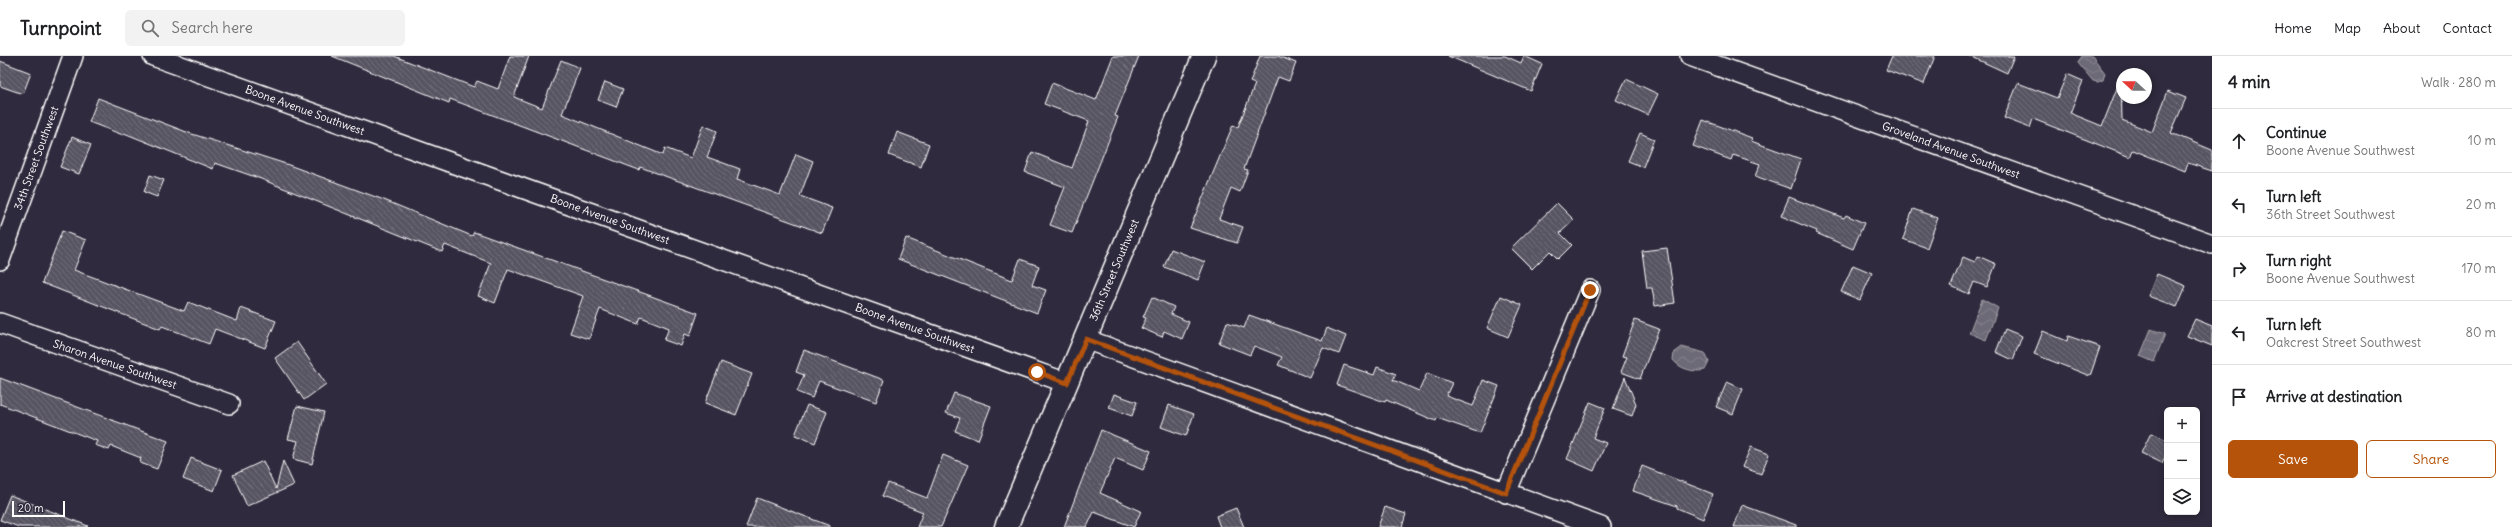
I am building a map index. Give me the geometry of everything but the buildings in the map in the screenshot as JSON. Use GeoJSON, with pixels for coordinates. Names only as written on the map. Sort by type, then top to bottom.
{"type":"FeatureCollection","features":[{"type":"Feature","properties":{"kind":"street","name":"34th Street Southwest"},"geometry":{"type":"LineString","coordinates":[[0,260],[73,56]]}},
{"type":"Feature","properties":{"kind":"street","name":"Boone Avenue Southwest"},"geometry":{"type":"LineString","coordinates":[[153,56],[1067,383]]}},
{"type":"Feature","properties":{"kind":"street","name":"36th Street Southwest"},"geometry":{"type":"LineString","coordinates":[[1006,527],[1204,56]]}},
{"type":"Feature","properties":{"kind":"street","name":"Groveland Avenue Southwest"},"geometry":{"type":"LineString","coordinates":[[1690,56],[2212,244]]}},
{"type":"Feature","properties":{"kind":"street"},"geometry":{"type":"LineString","coordinates":[[1506,493],[1590,290]]}},
{"type":"Feature","properties":{"kind":"street","name":"Sharon Avenue Southwest"},"geometry":{"type":"LineString","coordinates":[[0,323],[229,404]]}},
{"type":"Feature","properties":{"kind":"street"},"geometry":{"type":"LineString","coordinates":[[1086,339],[1601,527]]}},
{"type":"Feature","properties":{"kind":"water"},"geometry":{"type":"Polygon","coordinates":[[[2082,56],[2092,56],[2105,73],[2103,80],[2098,82],[2093,81],[2078,63],[2082,56]]]}},
{"type":"Feature","properties":{"kind":"water"},"geometry":{"type":"Polygon","coordinates":[[[1982,299],[1998,308],[1986,340],[1969,333],[1982,299]]]}},
{"type":"Feature","properties":{"kind":"water"},"geometry":{"type":"Polygon","coordinates":[[[2151,329],[2165,334],[2154,362],[2140,356],[2151,329]]]}},
{"type":"Feature","properties":{"kind":"water"},"geometry":{"type":"Polygon","coordinates":[[[1682,347],[1705,353],[1709,362],[1705,370],[1688,370],[1679,366],[1673,360],[1674,353],[1682,347]]]}},
{"type":"Feature","properties":{"kind":"route"},"geometry":{"type":"LineString","coordinates":[[1037,372],[1067,383],[1086,339],[1506,493],[1590,290]]}}]}
